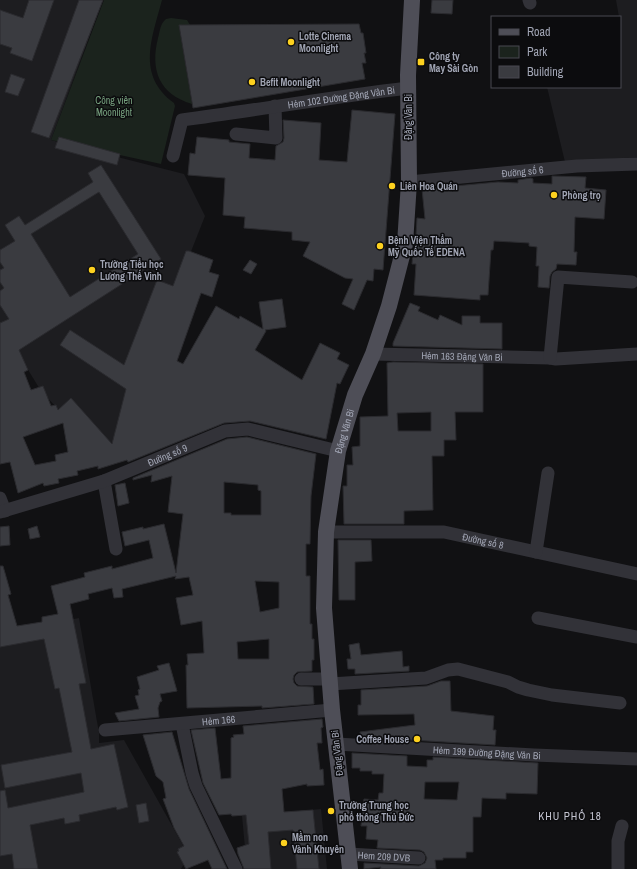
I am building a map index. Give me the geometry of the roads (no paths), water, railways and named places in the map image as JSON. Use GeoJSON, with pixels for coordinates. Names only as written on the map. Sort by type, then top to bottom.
{"type":"FeatureCollection","features":[{"type":"Feature","properties":{"kind":"main road","name":"Đặng Văn Bi"},"geometry":{"type":"LineString","coordinates":[[349,862],[332,710],[324,608],[326,532],[338,451],[355,395],[373,354],[389,306],[405,244],[409,182],[408,88],[412,0]]}},
{"type":"Feature","properties":{"kind":"street","name":"Hẻm 102 Đường Đặng Vân Bi"},"geometry":{"type":"LineString","coordinates":[[173,156],[182,120],[342,96],[408,88]]}},
{"type":"Feature","properties":{"kind":"street","name":"Hẻm 102 Đường Đặng Vân Bi"},"geometry":{"type":"LineString","coordinates":[[236,134],[276,138],[275,106]]}},
{"type":"Feature","properties":{"kind":"street","name":"Đường số 6"},"geometry":{"type":"LineString","coordinates":[[409,182],[577,166],[637,164]]}},
{"type":"Feature","properties":{"kind":"street"},"geometry":{"type":"LineString","coordinates":[[550,358],[558,276],[632,282]]}},
{"type":"Feature","properties":{"kind":"street","name":"Hẻm 163 Đặng Văn Bi"},"geometry":{"type":"LineString","coordinates":[[373,354],[556,359],[637,354]]}},
{"type":"Feature","properties":{"kind":"street","name":"Đường số 9"},"geometry":{"type":"LineString","coordinates":[[2,511],[104,481],[225,431],[248,429],[338,451]]}},
{"type":"Feature","properties":{"kind":"street"},"geometry":{"type":"LineString","coordinates":[[536,552],[548,473]]}},
{"type":"Feature","properties":{"kind":"street"},"geometry":{"type":"LineString","coordinates":[[104,481],[116,549]]}},
{"type":"Feature","properties":{"kind":"street"},"geometry":{"type":"LineString","coordinates":[[0,498],[2,511]]}},
{"type":"Feature","properties":{"kind":"street","name":"Đường số 8"},"geometry":{"type":"LineString","coordinates":[[326,532],[444,532],[637,574]]}},
{"type":"Feature","properties":{"kind":"street"},"geometry":{"type":"LineString","coordinates":[[538,618],[637,637]]}},
{"type":"Feature","properties":{"kind":"street"},"geometry":{"type":"LineString","coordinates":[[301,679],[330,681],[426,678],[448,670],[458,669],[508,682],[528,690],[552,695],[620,703]]}},
{"type":"Feature","properties":{"kind":"street","name":"Hẻm 166"},"geometry":{"type":"LineString","coordinates":[[105,730],[332,710]]}},
{"type":"Feature","properties":{"kind":"street"},"geometry":{"type":"LineString","coordinates":[[182,724],[196,786],[236,869]]}},
{"type":"Feature","properties":{"kind":"street","name":"Hẻm 199 Đường Đặng Văn Bi"},"geometry":{"type":"LineString","coordinates":[[336,744],[637,759]]}},
{"type":"Feature","properties":{"kind":"street"},"geometry":{"type":"LineString","coordinates":[[618,869],[618,841],[622,826]]}},
{"type":"Feature","properties":{"kind":"street","name":"Hem 209 DVB"},"geometry":{"type":"LineString","coordinates":[[349,862],[419,858]]}},
{"type":"Feature","properties":{"kind":"place","name":"Lotte Cinema Moonlight"},"geometry":{"type":"Point","coordinates":[291,42]}},
{"type":"Feature","properties":{"kind":"place","name":"Công ty May Sài Gòn"},"geometry":{"type":"Point","coordinates":[421,62]}},
{"type":"Feature","properties":{"kind":"place","name":"Befit Moonlight"},"geometry":{"type":"Point","coordinates":[252,82]}},
{"type":"Feature","properties":{"kind":"place","name":"Liên Hoa Quán"},"geometry":{"type":"Point","coordinates":[392,186]}},
{"type":"Feature","properties":{"kind":"place","name":"Phòng trọ"},"geometry":{"type":"Point","coordinates":[554,195]}},
{"type":"Feature","properties":{"kind":"place","name":"Bệnh Viện Thẩm Mỹ Quốc Tế EDENA"},"geometry":{"type":"Point","coordinates":[380,246]}},
{"type":"Feature","properties":{"kind":"place","name":"Trường Tiểu học Lương Thế Vinh"},"geometry":{"type":"Point","coordinates":[92,270]}},
{"type":"Feature","properties":{"kind":"place","name":"Coffee House"},"geometry":{"type":"Point","coordinates":[417,739]}},
{"type":"Feature","properties":{"kind":"place","name":"Trường Trung học phổ thông Thủ Đức"},"geometry":{"type":"Point","coordinates":[331,811]}},
{"type":"Feature","properties":{"kind":"place","name":"Mầm non Vành Khuyên"},"geometry":{"type":"Point","coordinates":[284,843]}},
{"type":"Feature","properties":{"kind":"district","name":"KHU PHỐ 18"},"geometry":{"type":"Point","coordinates":[570,816]}},
{"type":"Feature","properties":{"kind":"park label","name":"Công viên Moonlight"},"geometry":{"type":"Point","coordinates":[114,106]}}]}
